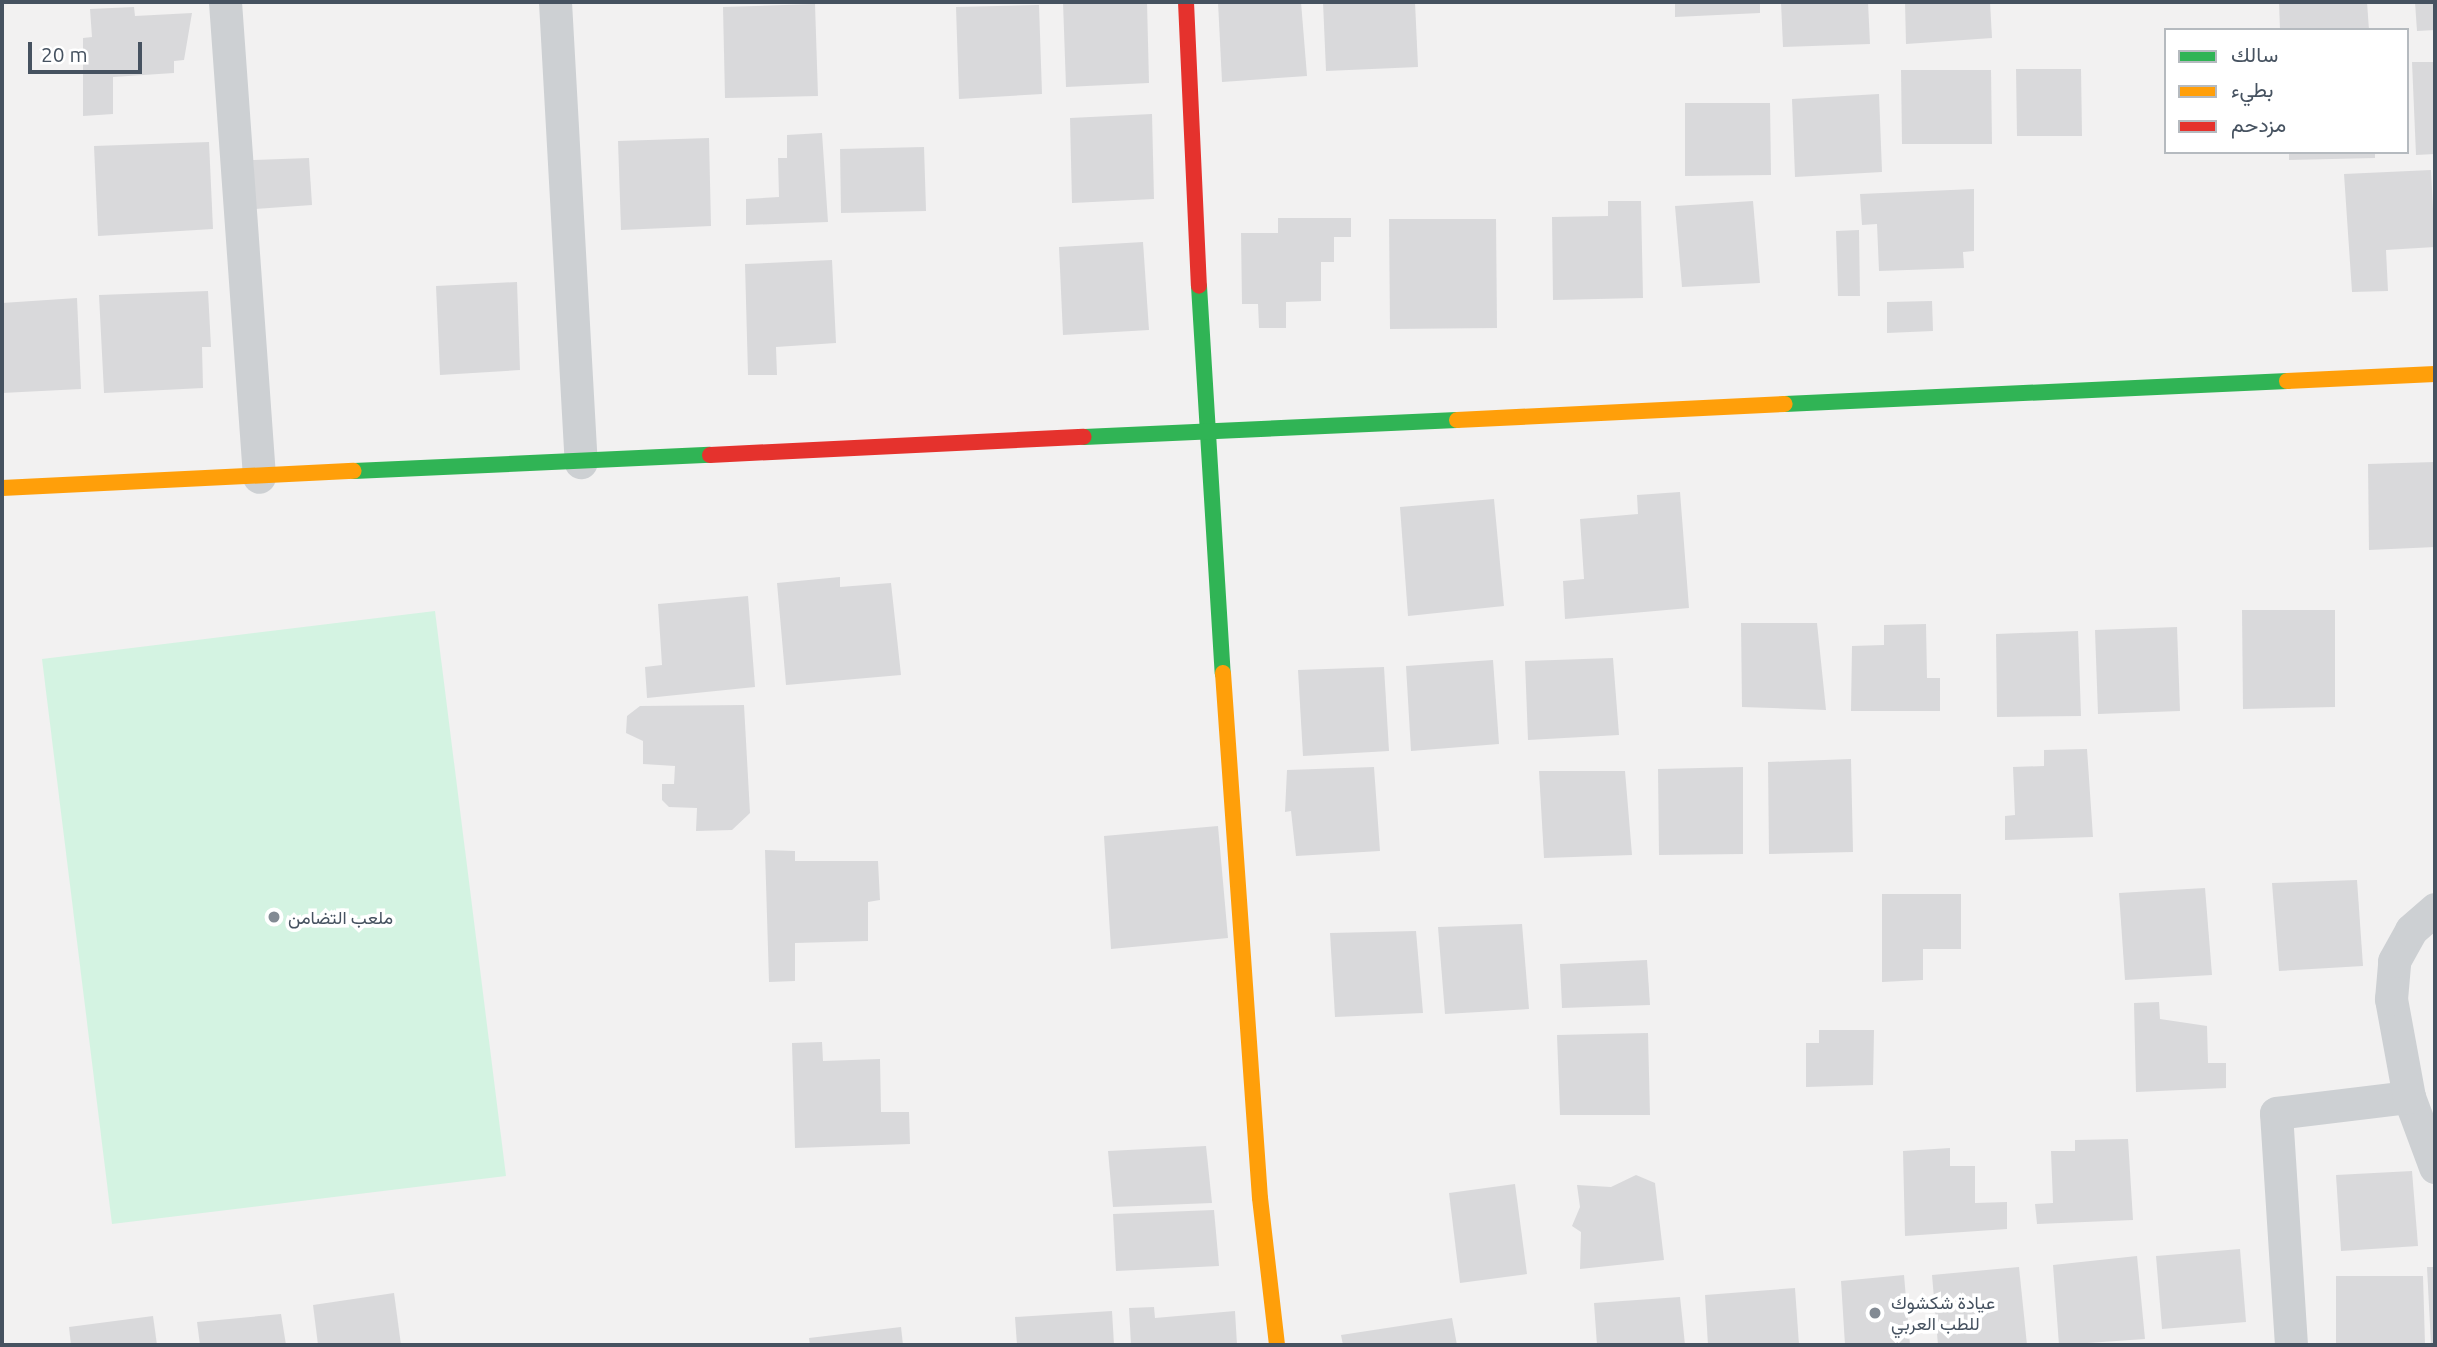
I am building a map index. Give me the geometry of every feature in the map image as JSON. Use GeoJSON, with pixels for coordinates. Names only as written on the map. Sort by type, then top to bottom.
{"type":"FeatureCollection","features":[{"type":"Feature","properties":{"kind":"street"},"geometry":{"type":"LineString","coordinates":[[225,2],[259,477]]}},
{"type":"Feature","properties":{"kind":"street"},"geometry":{"type":"LineString","coordinates":[[555,2],[581,462]]}},
{"type":"Feature","properties":{"kind":"street"},"geometry":{"type":"LineString","coordinates":[[1186,2],[1206,433],[1260,1198],[1277,1345]]}},
{"type":"Feature","properties":{"kind":"street"},"geometry":{"type":"LineString","coordinates":[[2,488],[2435,374]]}},
{"type":"Feature","properties":{"kind":"street"},"geometry":{"type":"LineString","coordinates":[[2435,909],[2411,930],[2395,961],[2391,999],[2409,1097],[2435,1167]]}},
{"type":"Feature","properties":{"kind":"street"},"geometry":{"type":"LineString","coordinates":[[2291,1345],[2276,1113],[2409,1097]]}},
{"type":"Feature","properties":{"kind":"green space","name":"ملعب التضامن"},"geometry":{"type":"Polygon","coordinates":[[[435,611],[506,1176],[112,1224],[42,659],[435,611]]]}},
{"type":"Feature","properties":{"kind":"building"},"geometry":{"type":"Polygon","coordinates":[[[1063,2],[1147,2],[1149,83],[1066,87],[1063,2]]]}},
{"type":"Feature","properties":{"kind":"building"},"geometry":{"type":"Polygon","coordinates":[[[1218,2],[1301,2],[1307,76],[1222,82],[1218,2]]]}},
{"type":"Feature","properties":{"kind":"building"},"geometry":{"type":"Polygon","coordinates":[[[1323,2],[1415,2],[1418,67],[1326,71],[1323,2]]]}},
{"type":"Feature","properties":{"kind":"building"},"geometry":{"type":"Polygon","coordinates":[[[1675,2],[1760,2],[1760,13],[1675,17],[1675,2]]]}},
{"type":"Feature","properties":{"kind":"building"},"geometry":{"type":"Polygon","coordinates":[[[1781,2],[1868,2],[1870,44],[1783,47],[1781,2]]]}},
{"type":"Feature","properties":{"kind":"building"},"geometry":{"type":"Polygon","coordinates":[[[1905,2],[1990,2],[1992,38],[1906,44],[1905,2]]]}},
{"type":"Feature","properties":{"kind":"building"},"geometry":{"type":"Polygon","coordinates":[[[2279,2],[2367,2],[2369,28],[2280,28],[2279,2]]]}},
{"type":"Feature","properties":{"kind":"building"},"geometry":{"type":"Polygon","coordinates":[[[2415,2],[2435,2],[2435,30],[2417,31],[2415,2]]]}},
{"type":"Feature","properties":{"kind":"building"},"geometry":{"type":"Polygon","coordinates":[[[815,4],[818,96],[725,98],[723,7],[815,4]]]}},
{"type":"Feature","properties":{"kind":"building"},"geometry":{"type":"Polygon","coordinates":[[[1039,5],[1042,94],[959,99],[956,7],[1039,5]]]}},
{"type":"Feature","properties":{"kind":"building"},"geometry":{"type":"Polygon","coordinates":[[[134,7],[135,16],[192,13],[184,60],[174,61],[174,73],[113,77],[113,114],[83,116],[83,38],[92,37],[90,9],[134,7]]]}},
{"type":"Feature","properties":{"kind":"building"},"geometry":{"type":"Polygon","coordinates":[[[2412,62],[2435,62],[2435,154],[2416,155],[2412,62]]]}},
{"type":"Feature","properties":{"kind":"building"},"geometry":{"type":"Polygon","coordinates":[[[2016,69],[2081,69],[2082,136],[2017,136],[2016,69]]]}},
{"type":"Feature","properties":{"kind":"building"},"geometry":{"type":"Polygon","coordinates":[[[1901,70],[1991,70],[1992,144],[1902,144],[1901,70]]]}},
{"type":"Feature","properties":{"kind":"building"},"geometry":{"type":"Polygon","coordinates":[[[1879,94],[1882,172],[1795,177],[1792,99],[1879,94]]]}},
{"type":"Feature","properties":{"kind":"building"},"geometry":{"type":"Polygon","coordinates":[[[1685,103],[1770,103],[1771,175],[1685,176],[1685,103]]]}},
{"type":"Feature","properties":{"kind":"building"},"geometry":{"type":"Polygon","coordinates":[[[1152,114],[1154,199],[1072,203],[1070,118],[1152,114]]]}},
{"type":"Feature","properties":{"kind":"building"},"geometry":{"type":"Polygon","coordinates":[[[822,133],[828,222],[746,225],[746,199],[779,197],[778,158],[787,158],[787,135],[822,133]]]}},
{"type":"Feature","properties":{"kind":"building"},"geometry":{"type":"Polygon","coordinates":[[[709,138],[711,226],[621,230],[618,141],[709,138]]]}},
{"type":"Feature","properties":{"kind":"building"},"geometry":{"type":"Polygon","coordinates":[[[209,142],[213,229],[98,236],[94,146],[209,142]]]}},
{"type":"Feature","properties":{"kind":"building"},"geometry":{"type":"Polygon","coordinates":[[[924,147],[926,211],[841,213],[840,149],[924,147]]]}},
{"type":"Feature","properties":{"kind":"building"},"geometry":{"type":"Polygon","coordinates":[[[2289,154],[2375,154],[2375,158],[2289,160],[2289,154]]]}},
{"type":"Feature","properties":{"kind":"building"},"geometry":{"type":"Polygon","coordinates":[[[309,158],[312,205],[255,209],[253,160],[309,158]]]}},
{"type":"Feature","properties":{"kind":"building"},"geometry":{"type":"Polygon","coordinates":[[[2431,170],[2435,247],[2386,250],[2388,291],[2352,292],[2344,174],[2431,170]]]}},
{"type":"Feature","properties":{"kind":"building"},"geometry":{"type":"Polygon","coordinates":[[[1974,189],[1974,251],[1963,252],[1964,268],[1879,271],[1877,224],[1862,225],[1860,194],[1974,189]]]}},
{"type":"Feature","properties":{"kind":"building"},"geometry":{"type":"Polygon","coordinates":[[[1608,201],[1641,201],[1643,298],[1553,300],[1552,217],[1608,216],[1608,201]]]}},
{"type":"Feature","properties":{"kind":"building"},"geometry":{"type":"Polygon","coordinates":[[[1753,201],[1760,283],[1682,287],[1675,206],[1753,201]]]}},
{"type":"Feature","properties":{"kind":"building"},"geometry":{"type":"Polygon","coordinates":[[[1278,218],[1351,218],[1351,237],[1334,237],[1334,262],[1321,262],[1321,301],[1286,302],[1286,328],[1259,328],[1258,304],[1242,304],[1241,233],[1278,233],[1278,218]]]}},
{"type":"Feature","properties":{"kind":"building"},"geometry":{"type":"Polygon","coordinates":[[[1389,219],[1496,219],[1497,328],[1390,329],[1389,219]]]}},
{"type":"Feature","properties":{"kind":"building"},"geometry":{"type":"Polygon","coordinates":[[[1859,230],[1860,296],[1838,296],[1836,231],[1859,230]]]}},
{"type":"Feature","properties":{"kind":"building"},"geometry":{"type":"Polygon","coordinates":[[[1143,242],[1149,330],[1063,335],[1059,247],[1143,242]]]}},
{"type":"Feature","properties":{"kind":"building"},"geometry":{"type":"Polygon","coordinates":[[[832,260],[836,343],[776,347],[777,375],[748,375],[745,264],[832,260]]]}},
{"type":"Feature","properties":{"kind":"building"},"geometry":{"type":"Polygon","coordinates":[[[517,282],[520,370],[440,375],[436,286],[517,282]]]}},
{"type":"Feature","properties":{"kind":"building"},"geometry":{"type":"Polygon","coordinates":[[[208,291],[211,347],[202,347],[203,388],[104,393],[99,295],[208,291]]]}},
{"type":"Feature","properties":{"kind":"building"},"geometry":{"type":"Polygon","coordinates":[[[77,298],[81,389],[2,393],[2,303],[77,298]]]}},
{"type":"Feature","properties":{"kind":"building"},"geometry":{"type":"Polygon","coordinates":[[[1932,301],[1933,331],[1887,333],[1887,302],[1932,301]]]}},
{"type":"Feature","properties":{"kind":"building"},"geometry":{"type":"Polygon","coordinates":[[[2435,462],[2435,547],[2369,550],[2368,464],[2435,462]]]}},
{"type":"Feature","properties":{"kind":"building"},"geometry":{"type":"Polygon","coordinates":[[[1680,492],[1689,608],[1565,619],[1563,581],[1584,579],[1580,519],[1638,514],[1637,495],[1680,492]]]}},
{"type":"Feature","properties":{"kind":"building"},"geometry":{"type":"Polygon","coordinates":[[[1494,499],[1504,606],[1408,616],[1400,507],[1494,499]]]}},
{"type":"Feature","properties":{"kind":"building"},"geometry":{"type":"Polygon","coordinates":[[[840,577],[840,587],[891,583],[901,675],[786,685],[777,583],[840,577]]]}},
{"type":"Feature","properties":{"kind":"building"},"geometry":{"type":"Polygon","coordinates":[[[748,596],[755,687],[647,698],[645,667],[662,665],[658,604],[748,596]]]}},
{"type":"Feature","properties":{"kind":"building"},"geometry":{"type":"Polygon","coordinates":[[[2242,610],[2335,610],[2335,707],[2243,709],[2242,610]]]}},
{"type":"Feature","properties":{"kind":"building"},"geometry":{"type":"Polygon","coordinates":[[[1741,623],[1817,623],[1826,710],[1742,707],[1741,623]]]}},
{"type":"Feature","properties":{"kind":"building"},"geometry":{"type":"Polygon","coordinates":[[[1926,624],[1927,678],[1940,678],[1940,711],[1851,711],[1852,646],[1884,645],[1884,625],[1926,624]]]}},
{"type":"Feature","properties":{"kind":"building"},"geometry":{"type":"Polygon","coordinates":[[[2177,627],[2180,711],[2098,714],[2095,630],[2177,627]]]}},
{"type":"Feature","properties":{"kind":"building"},"geometry":{"type":"Polygon","coordinates":[[[2078,631],[2081,716],[1997,717],[1996,634],[2078,631]]]}},
{"type":"Feature","properties":{"kind":"building"},"geometry":{"type":"Polygon","coordinates":[[[1613,658],[1619,735],[1528,740],[1525,661],[1613,658]]]}},
{"type":"Feature","properties":{"kind":"building"},"geometry":{"type":"Polygon","coordinates":[[[1493,660],[1499,744],[1411,751],[1406,666],[1493,660]]]}},
{"type":"Feature","properties":{"kind":"building"},"geometry":{"type":"Polygon","coordinates":[[[1384,667],[1389,751],[1303,756],[1298,670],[1384,667]]]}},
{"type":"Feature","properties":{"kind":"building"},"geometry":{"type":"Polygon","coordinates":[[[744,705],[750,813],[732,830],[696,831],[697,808],[669,807],[662,800],[662,784],[674,784],[675,766],[643,764],[643,741],[626,733],[627,716],[640,706],[744,705]]]}},
{"type":"Feature","properties":{"kind":"building"},"geometry":{"type":"Polygon","coordinates":[[[2087,749],[2093,837],[2005,840],[2005,816],[2015,815],[2013,767],[2044,766],[2044,750],[2087,749]]]}},
{"type":"Feature","properties":{"kind":"building"},"geometry":{"type":"Polygon","coordinates":[[[1851,759],[1853,852],[1769,854],[1768,762],[1851,759]]]}},
{"type":"Feature","properties":{"kind":"building"},"geometry":{"type":"Polygon","coordinates":[[[1374,767],[1380,851],[1296,856],[1291,811],[1285,812],[1287,770],[1374,767]]]}},
{"type":"Feature","properties":{"kind":"building"},"geometry":{"type":"Polygon","coordinates":[[[1743,767],[1743,854],[1659,855],[1658,769],[1743,767]]]}},
{"type":"Feature","properties":{"kind":"building"},"geometry":{"type":"Polygon","coordinates":[[[1539,771],[1625,771],[1632,855],[1544,858],[1539,771]]]}},
{"type":"Feature","properties":{"kind":"building"},"geometry":{"type":"Polygon","coordinates":[[[1218,826],[1228,938],[1111,949],[1104,836],[1218,826]]]}},
{"type":"Feature","properties":{"kind":"building"},"geometry":{"type":"Polygon","coordinates":[[[765,850],[795,851],[795,861],[878,861],[880,900],[868,902],[868,941],[795,943],[795,981],[769,982],[765,850]]]}},
{"type":"Feature","properties":{"kind":"building"},"geometry":{"type":"Polygon","coordinates":[[[2357,880],[2363,966],[2279,971],[2272,883],[2357,880]]]}},
{"type":"Feature","properties":{"kind":"building"},"geometry":{"type":"Polygon","coordinates":[[[2205,888],[2212,975],[2125,980],[2119,893],[2205,888]]]}},
{"type":"Feature","properties":{"kind":"building"},"geometry":{"type":"Polygon","coordinates":[[[1882,894],[1961,894],[1961,949],[1923,949],[1923,980],[1882,982],[1882,894]]]}},
{"type":"Feature","properties":{"kind":"building"},"geometry":{"type":"Polygon","coordinates":[[[1522,924],[1529,1009],[1445,1014],[1438,927],[1522,924]]]}},
{"type":"Feature","properties":{"kind":"building"},"geometry":{"type":"Polygon","coordinates":[[[1416,931],[1423,1013],[1335,1017],[1330,933],[1416,931]]]}},
{"type":"Feature","properties":{"kind":"building"},"geometry":{"type":"Polygon","coordinates":[[[1647,960],[1650,1005],[1562,1008],[1560,964],[1647,960]]]}},
{"type":"Feature","properties":{"kind":"building"},"geometry":{"type":"Polygon","coordinates":[[[2159,1002],[2160,1019],[2207,1026],[2208,1063],[2226,1063],[2226,1088],[2136,1092],[2134,1003],[2159,1002]]]}},
{"type":"Feature","properties":{"kind":"building"},"geometry":{"type":"Polygon","coordinates":[[[1819,1030],[1874,1030],[1873,1085],[1806,1087],[1806,1043],[1819,1043],[1819,1030]]]}},
{"type":"Feature","properties":{"kind":"building"},"geometry":{"type":"Polygon","coordinates":[[[1648,1033],[1650,1115],[1560,1115],[1557,1035],[1648,1033]]]}},
{"type":"Feature","properties":{"kind":"building"},"geometry":{"type":"Polygon","coordinates":[[[822,1042],[823,1061],[880,1059],[881,1112],[909,1112],[910,1144],[795,1148],[792,1043],[822,1042]]]}},
{"type":"Feature","properties":{"kind":"building"},"geometry":{"type":"Polygon","coordinates":[[[2128,1139],[2133,1220],[2037,1224],[2035,1204],[2053,1203],[2051,1151],[2075,1151],[2075,1140],[2128,1139]]]}},
{"type":"Feature","properties":{"kind":"building"},"geometry":{"type":"Polygon","coordinates":[[[1206,1146],[1212,1203],[1113,1207],[1108,1151],[1206,1146]]]}},
{"type":"Feature","properties":{"kind":"building"},"geometry":{"type":"Polygon","coordinates":[[[1950,1148],[1950,1166],[1975,1166],[1975,1203],[2007,1202],[2007,1229],[1905,1236],[1903,1151],[1950,1148]]]}},
{"type":"Feature","properties":{"kind":"building"},"geometry":{"type":"Polygon","coordinates":[[[2412,1171],[2418,1246],[2341,1251],[2336,1175],[2412,1171]]]}},
{"type":"Feature","properties":{"kind":"building"},"geometry":{"type":"Polygon","coordinates":[[[1636,1175],[1655,1183],[1664,1260],[1580,1269],[1581,1232],[1572,1226],[1580,1207],[1577,1185],[1611,1187],[1636,1175]]]}},
{"type":"Feature","properties":{"kind":"building"},"geometry":{"type":"Polygon","coordinates":[[[1515,1184],[1527,1274],[1460,1283],[1449,1193],[1515,1184]]]}},
{"type":"Feature","properties":{"kind":"building"},"geometry":{"type":"Polygon","coordinates":[[[1214,1210],[1219,1266],[1116,1271],[1113,1214],[1214,1210]]]}},
{"type":"Feature","properties":{"kind":"building"},"geometry":{"type":"Polygon","coordinates":[[[2240,1249],[2246,1322],[2162,1329],[2156,1256],[2240,1249]]]}},
{"type":"Feature","properties":{"kind":"building"},"geometry":{"type":"Polygon","coordinates":[[[2137,1256],[2145,1339],[2059,1345],[2053,1265],[2137,1256]]]}},
{"type":"Feature","properties":{"kind":"building"},"geometry":{"type":"Polygon","coordinates":[[[2019,1267],[2027,1345],[1938,1345],[1932,1275],[2019,1267]]]}},
{"type":"Feature","properties":{"kind":"building"},"geometry":{"type":"Polygon","coordinates":[[[2427,1267],[2435,1267],[2435,1345],[2431,1345],[2427,1267]]]}},
{"type":"Feature","properties":{"kind":"building","name":"عيادة شكشوك للطب العربي"},"geometry":{"type":"Polygon","coordinates":[[[1904,1275],[1910,1345],[1845,1345],[1841,1281],[1904,1275]]]}},
{"type":"Feature","properties":{"kind":"building"},"geometry":{"type":"Polygon","coordinates":[[[2336,1276],[2423,1276],[2425,1345],[2336,1345],[2336,1276]]]}},
{"type":"Feature","properties":{"kind":"building"},"geometry":{"type":"Polygon","coordinates":[[[1795,1288],[1799,1345],[1708,1345],[1705,1295],[1795,1288]]]}},
{"type":"Feature","properties":{"kind":"building"},"geometry":{"type":"Polygon","coordinates":[[[394,1293],[401,1345],[318,1345],[313,1305],[394,1293]]]}},
{"type":"Feature","properties":{"kind":"building"},"geometry":{"type":"Polygon","coordinates":[[[1680,1297],[1685,1345],[1597,1345],[1594,1303],[1680,1297]]]}},
{"type":"Feature","properties":{"kind":"building"},"geometry":{"type":"Polygon","coordinates":[[[1154,1307],[1155,1318],[1235,1311],[1237,1345],[1131,1345],[1129,1308],[1154,1307]]]}},
{"type":"Feature","properties":{"kind":"building"},"geometry":{"type":"Polygon","coordinates":[[[1112,1311],[1114,1345],[1017,1345],[1015,1317],[1112,1311]]]}},
{"type":"Feature","properties":{"kind":"building"},"geometry":{"type":"Polygon","coordinates":[[[281,1314],[286,1345],[200,1345],[197,1322],[281,1314]]]}},
{"type":"Feature","properties":{"kind":"building"},"geometry":{"type":"Polygon","coordinates":[[[153,1316],[157,1345],[71,1345],[69,1327],[153,1316]]]}},
{"type":"Feature","properties":{"kind":"building"},"geometry":{"type":"Polygon","coordinates":[[[1452,1318],[1457,1345],[1343,1345],[1341,1335],[1452,1318]]]}},
{"type":"Feature","properties":{"kind":"building"},"geometry":{"type":"Polygon","coordinates":[[[901,1327],[903,1345],[810,1345],[809,1338],[901,1327]]]}},
{"type":"Feature","properties":{"kind":"traffic: fast"},"geometry":{"type":"LineString","coordinates":[[1199,286],[1223,673]]}},
{"type":"Feature","properties":{"kind":"traffic: fast"},"geometry":{"type":"LineString","coordinates":[[1785,404],[2287,381]]}},
{"type":"Feature","properties":{"kind":"traffic: fast"},"geometry":{"type":"LineString","coordinates":[[1084,437],[1457,420]]}},
{"type":"Feature","properties":{"kind":"traffic: fast"},"geometry":{"type":"LineString","coordinates":[[354,471],[710,455]]}},
{"type":"Feature","properties":{"kind":"traffic: slow"},"geometry":{"type":"LineString","coordinates":[[2287,381],[2435,374]]}},
{"type":"Feature","properties":{"kind":"traffic: slow"},"geometry":{"type":"LineString","coordinates":[[1457,420],[1785,404]]}},
{"type":"Feature","properties":{"kind":"traffic: slow"},"geometry":{"type":"LineString","coordinates":[[2,488],[354,471]]}},
{"type":"Feature","properties":{"kind":"traffic: slow"},"geometry":{"type":"LineString","coordinates":[[1223,673],[1260,1198],[1277,1345]]}},
{"type":"Feature","properties":{"kind":"traffic: jam"},"geometry":{"type":"LineString","coordinates":[[1186,2],[1199,286]]}},
{"type":"Feature","properties":{"kind":"traffic: jam"},"geometry":{"type":"LineString","coordinates":[[710,455],[1084,437]]}},
{"type":"Feature","properties":{"kind":"place","name":"ملعب التضامن"},"geometry":{"type":"Point","coordinates":[274,917]}},
{"type":"Feature","properties":{"kind":"place","name":"عيادة شكشوك للطب العربي"},"geometry":{"type":"Point","coordinates":[1875,1313]}}]}
